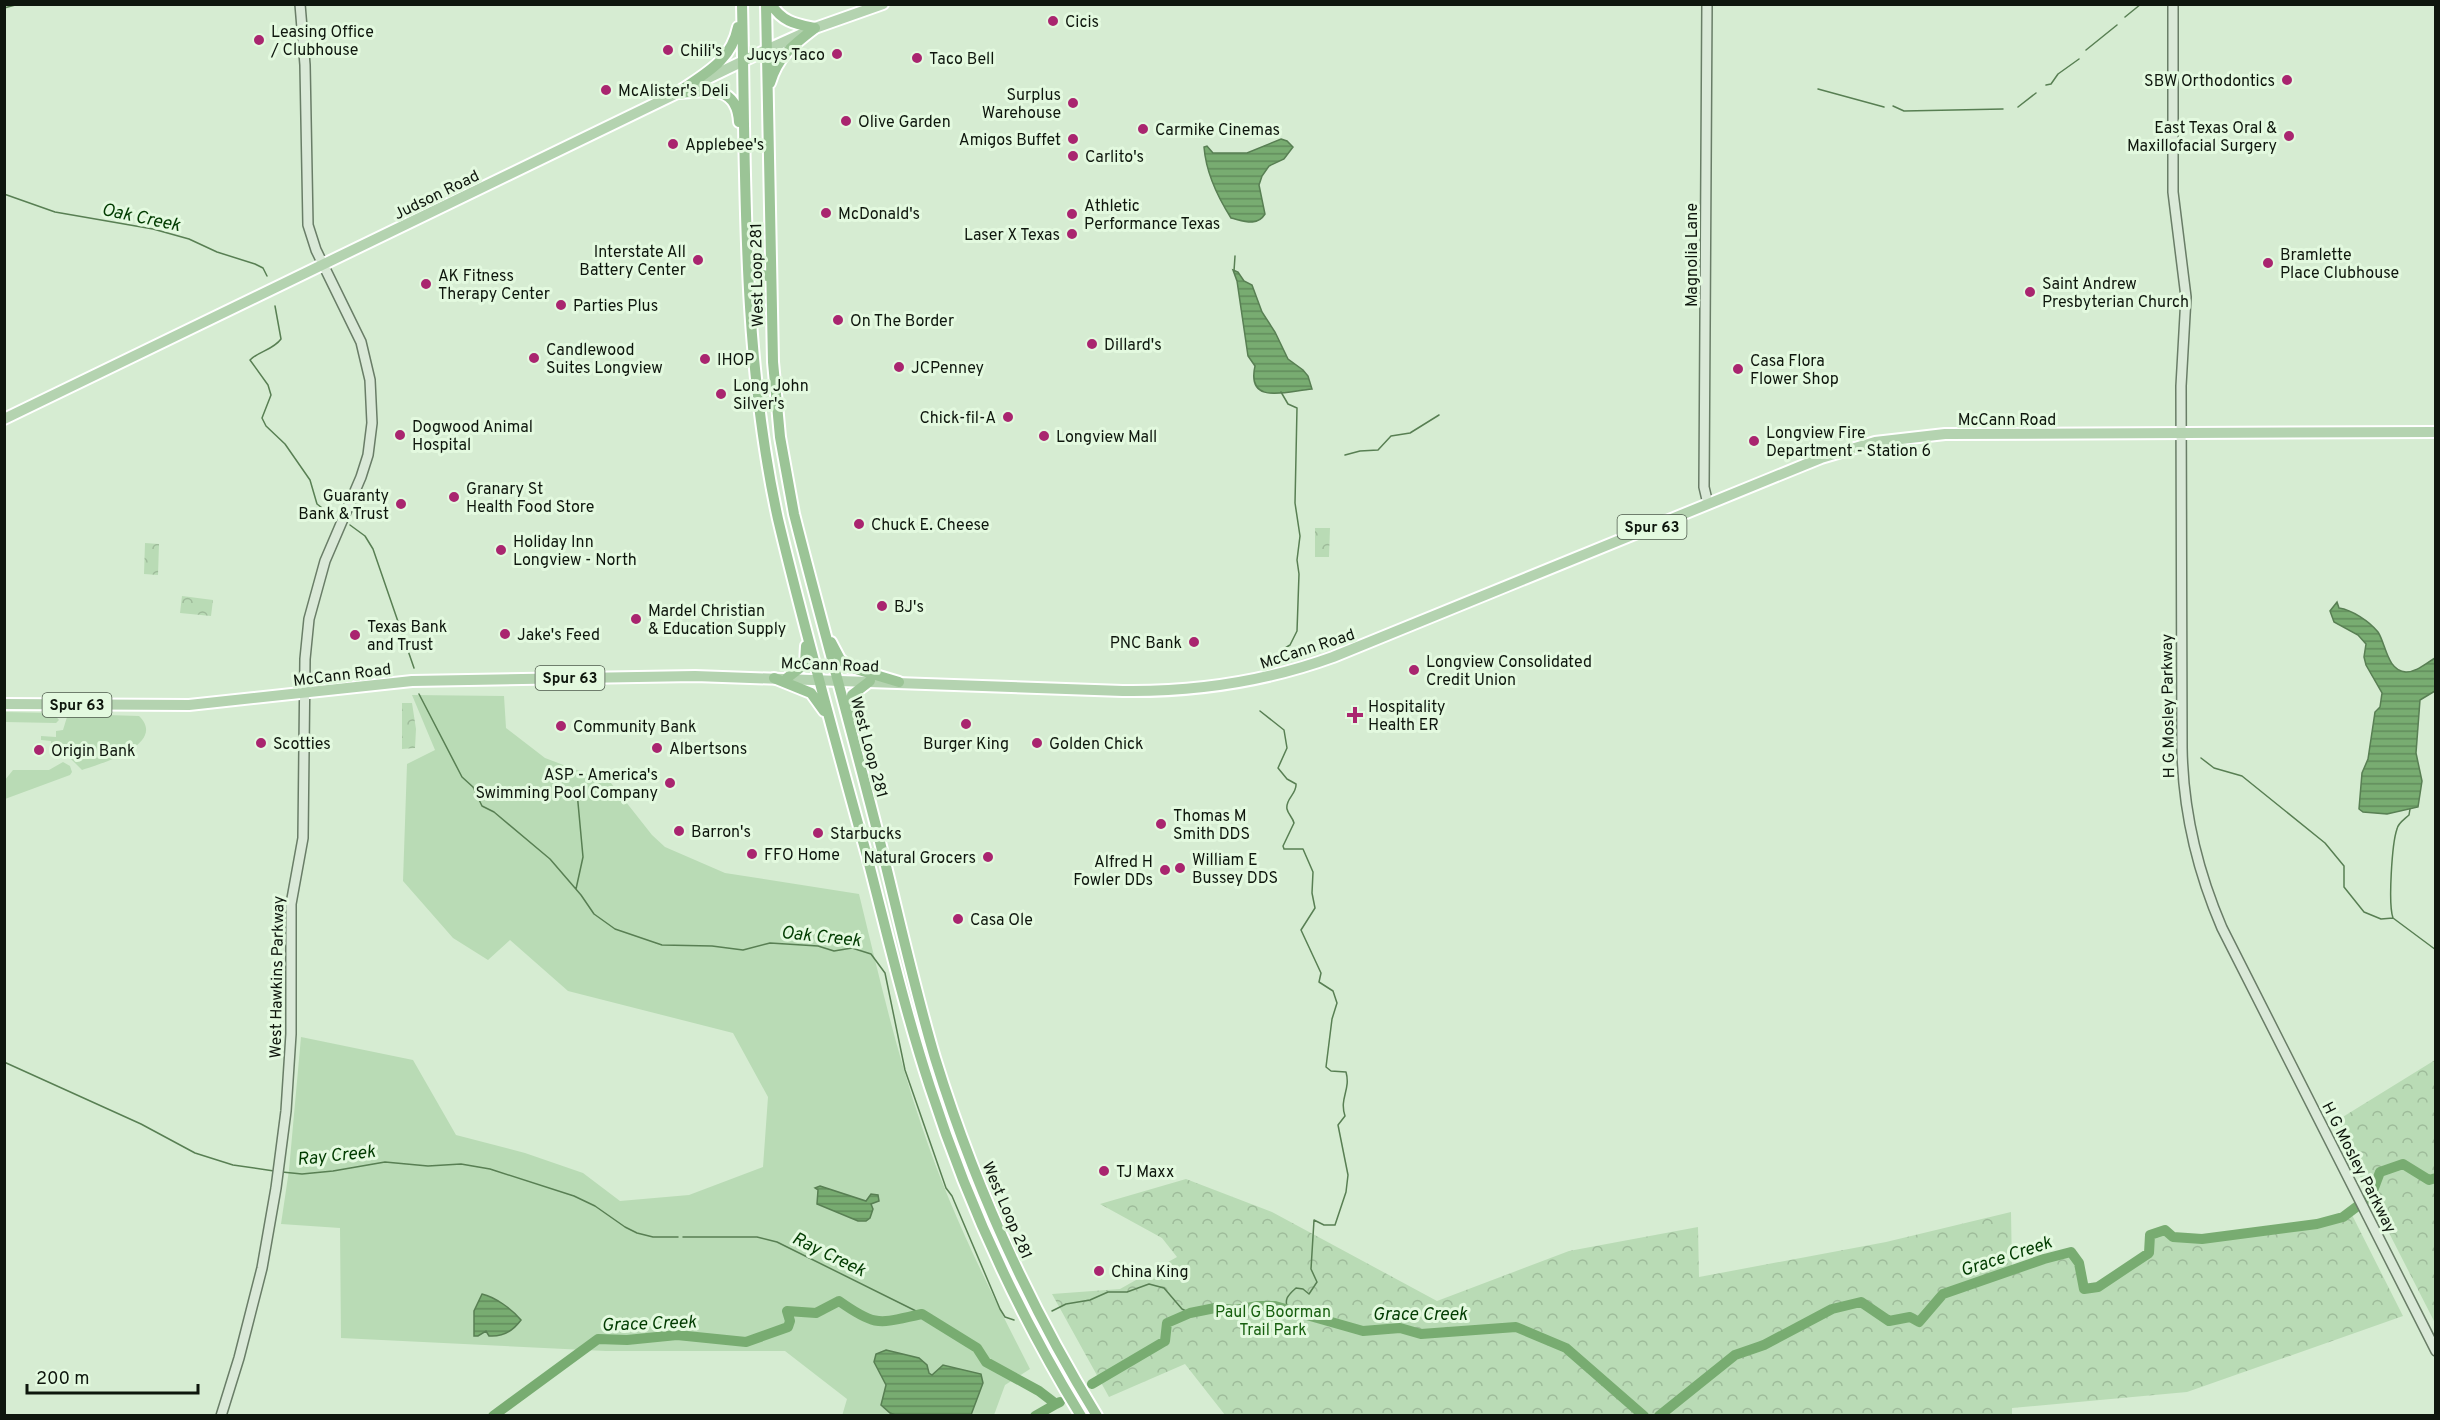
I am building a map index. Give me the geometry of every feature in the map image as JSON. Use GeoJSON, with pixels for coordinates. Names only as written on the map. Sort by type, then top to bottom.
{"type":"FeatureCollection","features":[{"type":"Feature","properties":{"kind":"highway","name":"West Loop 281"},"geometry":{"type":"LineString","coordinates":[[766,4],[773,362],[780,437],[794,514],[917,992],[957,1123],[994,1219],[1040,1315],[1097,1416]]}},
{"type":"Feature","properties":{"kind":"highway"},"geometry":{"type":"LineString","coordinates":[[771,4],[783,19],[816,28]]}},
{"type":"Feature","properties":{"kind":"highway","name":"West Loop 281"},"geometry":{"type":"LineString","coordinates":[[742,5],[747,254],[754,355],[767,466],[783,540],[890,944],[926,1074],[949,1143],[981,1224],[1014,1294],[1081,1416]]}},
{"type":"Feature","properties":{"kind":"highway"},"geometry":{"type":"LineString","coordinates":[[677,93],[718,64],[730,52],[736,38],[742,5]]}},
{"type":"Feature","properties":{"kind":"highway"},"geometry":{"type":"LineString","coordinates":[[767,94],[781,57],[816,28]]}},
{"type":"Feature","properties":{"kind":"highway"},"geometry":{"type":"LineString","coordinates":[[677,93],[713,91],[728,96],[738,111],[739,131],[745,152]]}},
{"type":"Feature","properties":{"kind":"highway"},"geometry":{"type":"LineString","coordinates":[[747,254],[757,272],[771,277]]}},
{"type":"Feature","properties":{"kind":"highway"},"geometry":{"type":"LineString","coordinates":[[822,622],[839,657],[847,665],[899,682]]}},
{"type":"Feature","properties":{"kind":"highway"},"geometry":{"type":"LineString","coordinates":[[787,678],[802,668],[806,662],[805,625]]}},
{"type":"Feature","properties":{"kind":"highway"},"geometry":{"type":"LineString","coordinates":[[774,678],[813,694],[832,727]]}},
{"type":"Feature","properties":{"kind":"highway"},"geometry":{"type":"LineString","coordinates":[[854,742],[851,697],[870,681]]}},
{"type":"Feature","properties":{"kind":"highway"},"geometry":{"type":"LineString","coordinates":[[865,851],[873,856],[882,888],[892,891]]}},
{"type":"Feature","properties":{"kind":"highway"},"geometry":{"type":"LineString","coordinates":[[890,944],[899,945],[908,982],[917,992]]}},
{"type":"Feature","properties":{"kind":"highway"},"geometry":{"type":"LineString","coordinates":[[949,1143],[963,1161],[985,1215],[994,1219]]}},
{"type":"Feature","properties":{"kind":"main road","name":"West Hawkins Parkway"},"geometry":{"type":"LineString","coordinates":[[221,1416],[256,1291],[281,1154],[290,1057],[291,897],[303,833],[306,642],[313,599],[329,551],[362,477],[368,455],[372,416],[370,380],[361,342],[314,244],[307,218],[306,75],[300,4]]}},
{"type":"Feature","properties":{"kind":"main road","name":"Judson Road"},"geometry":{"type":"LineString","coordinates":[[4,419],[766,50],[816,28],[883,4]]}},
{"type":"Feature","properties":{"kind":"main road","name":"Magnolia Lane"},"geometry":{"type":"LineString","coordinates":[[1707,4],[1704,487],[1708,504]]}},
{"type":"Feature","properties":{"kind":"main road","name":"H G Mosley Parkway"},"geometry":{"type":"LineString","coordinates":[[2173,4],[2173,199],[2186,297],[2181,373],[2182,760],[2185,800],[2193,844],[2206,888],[2222,928],[2436,1351]]}},
{"type":"Feature","properties":{"kind":"main road","name":"McCann Road"},"geometry":{"type":"LineString","coordinates":[[150,706],[207,704],[369,684],[437,680],[695,676],[1161,692],[1214,688],[1254,681],[1333,657],[1830,455],[1887,440],[1945,434],[2436,432]]}},
{"type":"Feature","properties":{"kind":"main road","name":"Spur 63"},"geometry":{"type":"LineString","coordinates":[[4,704],[150,706]]}},
{"type":"Feature","properties":{"kind":"green space"},"geometry":{"type":"Polygon","coordinates":[[[1315,528],[1330,528],[1329,557],[1315,557],[1315,528]]]}},
{"type":"Feature","properties":{"kind":"green space"},"geometry":{"type":"Polygon","coordinates":[[[145,543],[159,544],[158,575],[144,574],[145,543]]]}},
{"type":"Feature","properties":{"kind":"green space"},"geometry":{"type":"Polygon","coordinates":[[[182,596],[213,600],[211,616],[180,613],[182,596]]]}},
{"type":"Feature","properties":{"kind":"green space"},"geometry":{"type":"Polygon","coordinates":[[[412,695],[504,696],[506,728],[545,758],[611,783],[652,835],[665,847],[725,873],[859,894],[896,1040],[933,1158],[972,1250],[1030,1369],[1005,1385],[994,1415],[842,1416],[847,1399],[785,1351],[606,1351],[341,1338],[340,1228],[281,1224],[289,1170],[301,1037],[413,1060],[456,1135],[525,1153],[583,1173],[620,1201],[689,1195],[763,1167],[768,1097],[733,1033],[568,991],[510,940],[488,960],[453,938],[403,881],[407,764],[435,750],[412,695]]]}},
{"type":"Feature","properties":{"kind":"green space"},"geometry":{"type":"Polygon","coordinates":[[[402,703],[412,703],[416,729],[415,748],[402,749],[402,703]]]}},
{"type":"Feature","properties":{"kind":"green space"},"geometry":{"type":"Polygon","coordinates":[[[5,712],[53,713],[59,720],[56,723],[5,722],[5,712]]]}},
{"type":"Feature","properties":{"kind":"green space"},"geometry":{"type":"Polygon","coordinates":[[[74,714],[139,716],[146,726],[145,735],[138,744],[116,758],[82,770],[69,757],[59,755],[63,751],[60,745],[51,745],[51,741],[41,740],[41,736],[56,737],[56,731],[63,730],[67,717],[74,714]]]}},
{"type":"Feature","properties":{"kind":"green space"},"geometry":{"type":"Polygon","coordinates":[[[63,762],[70,766],[72,772],[70,775],[5,799],[5,780],[13,770],[49,770],[63,762]]]}},
{"type":"Feature","properties":{"kind":"green space"},"geometry":{"type":"Polygon","coordinates":[[[2435,1060],[2435,1323],[2333,1123],[2435,1060]]]}},
{"type":"Feature","properties":{"kind":"green space","name":"Paul G Boorman Trail Park"},"geometry":{"type":"Polygon","coordinates":[[[1186,1179],[1272,1212],[1437,1301],[1569,1251],[1698,1227],[1699,1277],[1886,1242],[2011,1212],[2012,1270],[2071,1252],[2079,1263],[2084,1289],[2098,1287],[2148,1253],[2150,1235],[2165,1230],[2173,1237],[2202,1239],[2317,1224],[2343,1217],[2350,1211],[2403,1316],[2187,1392],[2012,1408],[2012,1415],[1225,1415],[1185,1364],[1109,1397],[1052,1294],[1120,1289],[1177,1257],[1162,1238],[1100,1204],[1186,1179]]]}},
{"type":"Feature","properties":{"kind":"shaded area"},"geometry":{"type":"Polygon","coordinates":[[[1281,139],[1293,147],[1284,159],[1269,166],[1262,176],[1259,185],[1265,214],[1254,222],[1231,218],[1213,184],[1204,147],[1207,146],[1213,153],[1247,153],[1281,139]]]}},
{"type":"Feature","properties":{"kind":"shaded area"},"geometry":{"type":"Polygon","coordinates":[[[1233,270],[1238,272],[1244,281],[1252,285],[1262,312],[1288,359],[1308,376],[1312,389],[1271,393],[1257,387],[1254,379],[1255,366],[1248,356],[1237,281],[1233,270]]]}},
{"type":"Feature","properties":{"kind":"shaded area"},"geometry":{"type":"Polygon","coordinates":[[[2337,602],[2339,608],[2365,620],[2378,632],[2391,662],[2400,670],[2414,671],[2435,658],[2435,691],[2420,700],[2416,753],[2422,781],[2418,807],[2387,814],[2363,812],[2359,809],[2362,773],[2368,759],[2375,712],[2380,707],[2382,693],[2366,665],[2364,657],[2366,644],[2358,635],[2334,622],[2330,611],[2337,602]]]}},
{"type":"Feature","properties":{"kind":"shaded area"},"geometry":{"type":"Polygon","coordinates":[[[820,1186],[866,1201],[871,1194],[878,1195],[879,1201],[871,1204],[873,1209],[870,1218],[866,1221],[858,1221],[817,1204],[818,1190],[815,1188],[820,1186]]]}},
{"type":"Feature","properties":{"kind":"shaded area"},"geometry":{"type":"Polygon","coordinates":[[[482,1294],[503,1304],[521,1320],[503,1334],[489,1336],[486,1331],[474,1336],[474,1311],[482,1294]]]}},
{"type":"Feature","properties":{"kind":"shaded area"},"geometry":{"type":"Polygon","coordinates":[[[886,1350],[919,1358],[927,1365],[932,1375],[943,1365],[981,1374],[983,1383],[971,1415],[898,1416],[890,1413],[881,1405],[886,1385],[874,1362],[876,1354],[886,1350]]]}},
{"type":"Feature","properties":{"kind":"waterway"},"geometry":{"type":"LineString","coordinates":[[4,8],[19,4]]}},
{"type":"Feature","properties":{"kind":"waterway"},"geometry":{"type":"LineString","coordinates":[[2125,17],[2141,4]]}},
{"type":"Feature","properties":{"kind":"waterway"},"geometry":{"type":"LineString","coordinates":[[2086,50],[2117,25]]}},
{"type":"Feature","properties":{"kind":"waterway"},"geometry":{"type":"LineString","coordinates":[[2046,85],[2051,84],[2058,74],[2079,59]]}},
{"type":"Feature","properties":{"kind":"waterway"},"geometry":{"type":"LineString","coordinates":[[1818,89],[1884,107]]}},
{"type":"Feature","properties":{"kind":"waterway"},"geometry":{"type":"LineString","coordinates":[[2018,107],[2036,93]]}},
{"type":"Feature","properties":{"kind":"waterway"},"geometry":{"type":"LineString","coordinates":[[1893,106],[1904,111],[2003,109]]}},
{"type":"Feature","properties":{"kind":"waterway","name":"Oak Creek"},"geometry":{"type":"LineString","coordinates":[[4,194],[55,212],[153,229],[189,239],[217,252],[255,264],[263,268],[267,276]]}},
{"type":"Feature","properties":{"kind":"waterway"},"geometry":{"type":"LineString","coordinates":[[1234,271],[1235,256]]}},
{"type":"Feature","properties":{"kind":"waterway","name":"Oak Creek"},"geometry":{"type":"LineString","coordinates":[[275,306],[281,339],[274,346],[250,360],[268,385],[271,395],[262,418],[266,426],[285,444],[310,480],[317,504],[335,518]]}},
{"type":"Feature","properties":{"kind":"waterway"},"geometry":{"type":"LineString","coordinates":[[1280,651],[1290,645],[1297,631],[1299,574],[1297,560],[1300,536],[1295,503],[1297,408],[1288,404],[1281,392]]}},
{"type":"Feature","properties":{"kind":"waterway"},"geometry":{"type":"LineString","coordinates":[[1345,455],[1378,450],[1391,436],[1410,433],[1439,415]]}},
{"type":"Feature","properties":{"kind":"waterway","name":"Oak Creek"},"geometry":{"type":"LineString","coordinates":[[350,525],[365,536],[373,549],[414,668]]}},
{"type":"Feature","properties":{"kind":"waterway","name":"Oak Creek"},"geometry":{"type":"LineString","coordinates":[[419,694],[462,777],[473,787],[482,806],[494,812],[550,859],[594,914],[615,929],[662,945],[712,946],[743,950],[770,943],[818,946],[834,951],[852,948],[871,954],[885,973],[905,1070],[946,1188],[952,1196],[1000,1309],[1005,1317],[1014,1320]]}},
{"type":"Feature","properties":{"kind":"waterway"},"geometry":{"type":"LineString","coordinates":[[1260,711],[1284,730],[1287,748],[1278,768],[1287,779],[1296,784],[1296,788],[1287,805],[1294,823],[1283,846],[1284,849],[1303,849],[1313,872],[1312,893],[1315,908],[1301,930],[1321,973],[1319,982],[1333,991],[1337,1003],[1332,1019],[1326,1067],[1331,1071],[1346,1072],[1347,1078],[1343,1104],[1345,1116],[1338,1125],[1348,1175],[1346,1192],[1335,1225],[1324,1225],[1314,1220],[1311,1269],[1317,1282],[1309,1294],[1303,1289],[1296,1288],[1290,1293],[1286,1301],[1288,1311]]}},
{"type":"Feature","properties":{"kind":"waterway"},"geometry":{"type":"LineString","coordinates":[[2201,758],[2214,768],[2242,776],[2325,843],[2344,866],[2344,887],[2364,912],[2381,919],[2393,918],[2436,950]]}},
{"type":"Feature","properties":{"kind":"waterway"},"geometry":{"type":"LineString","coordinates":[[576,889],[583,857],[577,792]]}},
{"type":"Feature","properties":{"kind":"waterway"},"geometry":{"type":"LineString","coordinates":[[2393,918],[2391,887],[2395,836],[2400,823],[2409,815],[2410,809]]}},
{"type":"Feature","properties":{"kind":"waterway","name":"Ray Creek"},"geometry":{"type":"LineString","coordinates":[[4,1062],[141,1124],[195,1153],[233,1165],[274,1171]]}},
{"type":"Feature","properties":{"kind":"waterway","name":"Ray Creek"},"geometry":{"type":"LineString","coordinates":[[282,1172],[302,1174],[333,1171],[385,1162],[428,1166],[461,1164],[490,1169],[574,1196],[595,1206],[637,1233],[653,1237],[678,1237]]}},
{"type":"Feature","properties":{"kind":"waterway","name":"Grace Creek"},"geometry":{"type":"LineString","coordinates":[[1659,1416],[1735,1355],[1764,1345],[1832,1309],[1861,1302],[1889,1321],[1910,1317],[1919,1322],[1943,1294],[2071,1252],[2079,1263],[2084,1289],[2098,1287],[2149,1253],[2150,1235],[2165,1230],[2173,1237],[2202,1239],[2317,1224],[2343,1217],[2371,1196],[2380,1172],[2403,1164],[2429,1180],[2436,1178]]}},
{"type":"Feature","properties":{"kind":"waterway","name":"Ray Creek"},"geometry":{"type":"LineString","coordinates":[[683,1237],[757,1237],[777,1242],[922,1314]]}},
{"type":"Feature","properties":{"kind":"waterway","name":"Oak Creek"},"geometry":{"type":"LineString","coordinates":[[1052,1311],[1066,1304],[1090,1300],[1108,1292],[1127,1292],[1149,1284],[1164,1288],[1182,1309],[1190,1313]]}},
{"type":"Feature","properties":{"kind":"waterway","name":"Grace Creek"},"geometry":{"type":"LineString","coordinates":[[493,1416],[598,1339],[627,1340],[677,1335],[746,1342],[788,1327],[790,1321],[787,1311],[816,1313],[839,1301],[862,1316],[879,1321],[922,1314],[977,1348],[986,1362],[1039,1391],[1056,1404],[1060,1402]]}},
{"type":"Feature","properties":{"kind":"waterway","name":"Grace Creek"},"geometry":{"type":"LineString","coordinates":[[1092,1384],[1165,1341],[1167,1323],[1190,1313],[1215,1308],[1235,1310],[1275,1306],[1363,1331],[1400,1328],[1421,1334],[1516,1327],[1566,1348],[1644,1416]]}},
{"type":"Feature","properties":{"kind":"waterway"},"geometry":{"type":"LineString","coordinates":[[1035,1416],[1056,1404]]}},
{"type":"Feature","properties":{"kind":"place","name":"Cicis"},"geometry":{"type":"Point","coordinates":[1053,21]}},
{"type":"Feature","properties":{"kind":"place","name":"Leasing Office / Clubhouse"},"geometry":{"type":"Point","coordinates":[259,40]}},
{"type":"Feature","properties":{"kind":"place","name":"Chili's"},"geometry":{"type":"Point","coordinates":[668,50]}},
{"type":"Feature","properties":{"kind":"place","name":"Jucys Taco"},"geometry":{"type":"Point","coordinates":[837,54]}},
{"type":"Feature","properties":{"kind":"place","name":"Taco Bell"},"geometry":{"type":"Point","coordinates":[917,58]}},
{"type":"Feature","properties":{"kind":"place","name":"SBW Orthodontics"},"geometry":{"type":"Point","coordinates":[2287,80]}},
{"type":"Feature","properties":{"kind":"place","name":"McAlister's Deli"},"geometry":{"type":"Point","coordinates":[606,90]}},
{"type":"Feature","properties":{"kind":"place","name":"Surplus Warehouse"},"geometry":{"type":"Point","coordinates":[1073,103]}},
{"type":"Feature","properties":{"kind":"place","name":"Olive Garden"},"geometry":{"type":"Point","coordinates":[846,121]}},
{"type":"Feature","properties":{"kind":"place","name":"Carmike Cinemas"},"geometry":{"type":"Point","coordinates":[1143,129]}},
{"type":"Feature","properties":{"kind":"place","name":"East Texas Oral & Maxillofacial Surgery"},"geometry":{"type":"Point","coordinates":[2289,136]}},
{"type":"Feature","properties":{"kind":"place","name":"Amigos Buffet"},"geometry":{"type":"Point","coordinates":[1073,139]}},
{"type":"Feature","properties":{"kind":"place","name":"Applebee's"},"geometry":{"type":"Point","coordinates":[673,144]}},
{"type":"Feature","properties":{"kind":"place","name":"Carlito's"},"geometry":{"type":"Point","coordinates":[1073,156]}},
{"type":"Feature","properties":{"kind":"place","name":"McDonald's"},"geometry":{"type":"Point","coordinates":[826,213]}},
{"type":"Feature","properties":{"kind":"place","name":"Athletic Performance Texas"},"geometry":{"type":"Point","coordinates":[1072,214]}},
{"type":"Feature","properties":{"kind":"place","name":"Laser X Texas"},"geometry":{"type":"Point","coordinates":[1072,234]}},
{"type":"Feature","properties":{"kind":"place","name":"Interstate All Battery Center"},"geometry":{"type":"Point","coordinates":[698,260]}},
{"type":"Feature","properties":{"kind":"place","name":"Bramlette Place Clubhouse"},"geometry":{"type":"Point","coordinates":[2268,263]}},
{"type":"Feature","properties":{"kind":"place","name":"AK Fitness Therapy Center"},"geometry":{"type":"Point","coordinates":[426,284]}},
{"type":"Feature","properties":{"kind":"place","name":"Saint Andrew Presbyterian Church"},"geometry":{"type":"Point","coordinates":[2030,292]}},
{"type":"Feature","properties":{"kind":"place","name":"Parties Plus"},"geometry":{"type":"Point","coordinates":[561,305]}},
{"type":"Feature","properties":{"kind":"place","name":"On The Border"},"geometry":{"type":"Point","coordinates":[838,320]}},
{"type":"Feature","properties":{"kind":"place","name":"Dillard's"},"geometry":{"type":"Point","coordinates":[1092,344]}},
{"type":"Feature","properties":{"kind":"place","name":"Candlewood Suites Longview"},"geometry":{"type":"Point","coordinates":[534,358]}},
{"type":"Feature","properties":{"kind":"place","name":"IHOP"},"geometry":{"type":"Point","coordinates":[705,359]}},
{"type":"Feature","properties":{"kind":"place","name":"JCPenney"},"geometry":{"type":"Point","coordinates":[899,367]}},
{"type":"Feature","properties":{"kind":"place","name":"Casa Flora Flower Shop"},"geometry":{"type":"Point","coordinates":[1738,369]}},
{"type":"Feature","properties":{"kind":"place","name":"Long John Silver's"},"geometry":{"type":"Point","coordinates":[721,394]}},
{"type":"Feature","properties":{"kind":"place","name":"Chick-fil-A"},"geometry":{"type":"Point","coordinates":[1008,417]}},
{"type":"Feature","properties":{"kind":"place","name":"Dogwood Animal Hospital"},"geometry":{"type":"Point","coordinates":[400,435]}},
{"type":"Feature","properties":{"kind":"place","name":"Longview Mall"},"geometry":{"type":"Point","coordinates":[1044,436]}},
{"type":"Feature","properties":{"kind":"place","name":"Longview Fire Department - Station 6"},"geometry":{"type":"Point","coordinates":[1754,441]}},
{"type":"Feature","properties":{"kind":"place","name":"Granary St Health Food Store"},"geometry":{"type":"Point","coordinates":[454,497]}},
{"type":"Feature","properties":{"kind":"place","name":"Guaranty Bank & Trust"},"geometry":{"type":"Point","coordinates":[401,504]}},
{"type":"Feature","properties":{"kind":"place","name":"Chuck E. Cheese"},"geometry":{"type":"Point","coordinates":[859,524]}},
{"type":"Feature","properties":{"kind":"place","name":"Holiday Inn Longview - North"},"geometry":{"type":"Point","coordinates":[501,550]}},
{"type":"Feature","properties":{"kind":"place","name":"BJ's"},"geometry":{"type":"Point","coordinates":[882,606]}},
{"type":"Feature","properties":{"kind":"place","name":"Mardel Christian & Education Supply"},"geometry":{"type":"Point","coordinates":[636,619]}},
{"type":"Feature","properties":{"kind":"place","name":"Jake's Feed"},"geometry":{"type":"Point","coordinates":[505,634]}},
{"type":"Feature","properties":{"kind":"place","name":"Texas Bank and Trust"},"geometry":{"type":"Point","coordinates":[355,635]}},
{"type":"Feature","properties":{"kind":"place","name":"PNC Bank"},"geometry":{"type":"Point","coordinates":[1194,642]}},
{"type":"Feature","properties":{"kind":"place","name":"Longview Consolidated Credit Union"},"geometry":{"type":"Point","coordinates":[1414,670]}},
{"type":"Feature","properties":{"kind":"place","name":"Hospitality Health ER"},"geometry":{"type":"Point","coordinates":[1355,715]}},
{"type":"Feature","properties":{"kind":"place","name":"Burger King"},"geometry":{"type":"Point","coordinates":[966,724]}},
{"type":"Feature","properties":{"kind":"place","name":"Community Bank"},"geometry":{"type":"Point","coordinates":[561,726]}},
{"type":"Feature","properties":{"kind":"place","name":"Scotties"},"geometry":{"type":"Point","coordinates":[261,743]}},
{"type":"Feature","properties":{"kind":"place","name":"Golden Chick"},"geometry":{"type":"Point","coordinates":[1037,743]}},
{"type":"Feature","properties":{"kind":"place","name":"Albertsons"},"geometry":{"type":"Point","coordinates":[657,748]}},
{"type":"Feature","properties":{"kind":"place","name":"Origin Bank"},"geometry":{"type":"Point","coordinates":[39,750]}},
{"type":"Feature","properties":{"kind":"place","name":"ASP - America's Swimming Pool Company"},"geometry":{"type":"Point","coordinates":[670,783]}},
{"type":"Feature","properties":{"kind":"place","name":"Thomas M Smith DDS"},"geometry":{"type":"Point","coordinates":[1161,824]}},
{"type":"Feature","properties":{"kind":"place","name":"Barron's"},"geometry":{"type":"Point","coordinates":[679,831]}},
{"type":"Feature","properties":{"kind":"place","name":"Starbucks"},"geometry":{"type":"Point","coordinates":[818,833]}},
{"type":"Feature","properties":{"kind":"place","name":"FFO Home"},"geometry":{"type":"Point","coordinates":[752,854]}},
{"type":"Feature","properties":{"kind":"place","name":"Natural Grocers"},"geometry":{"type":"Point","coordinates":[988,857]}},
{"type":"Feature","properties":{"kind":"place","name":"William E Bussey DDS"},"geometry":{"type":"Point","coordinates":[1180,868]}},
{"type":"Feature","properties":{"kind":"place","name":"Alfred H Fowler DDs"},"geometry":{"type":"Point","coordinates":[1165,870]}},
{"type":"Feature","properties":{"kind":"place","name":"Casa Ole"},"geometry":{"type":"Point","coordinates":[958,919]}},
{"type":"Feature","properties":{"kind":"place","name":"TJ Maxx"},"geometry":{"type":"Point","coordinates":[1104,1171]}},
{"type":"Feature","properties":{"kind":"place","name":"China King"},"geometry":{"type":"Point","coordinates":[1099,1271]}}]}
